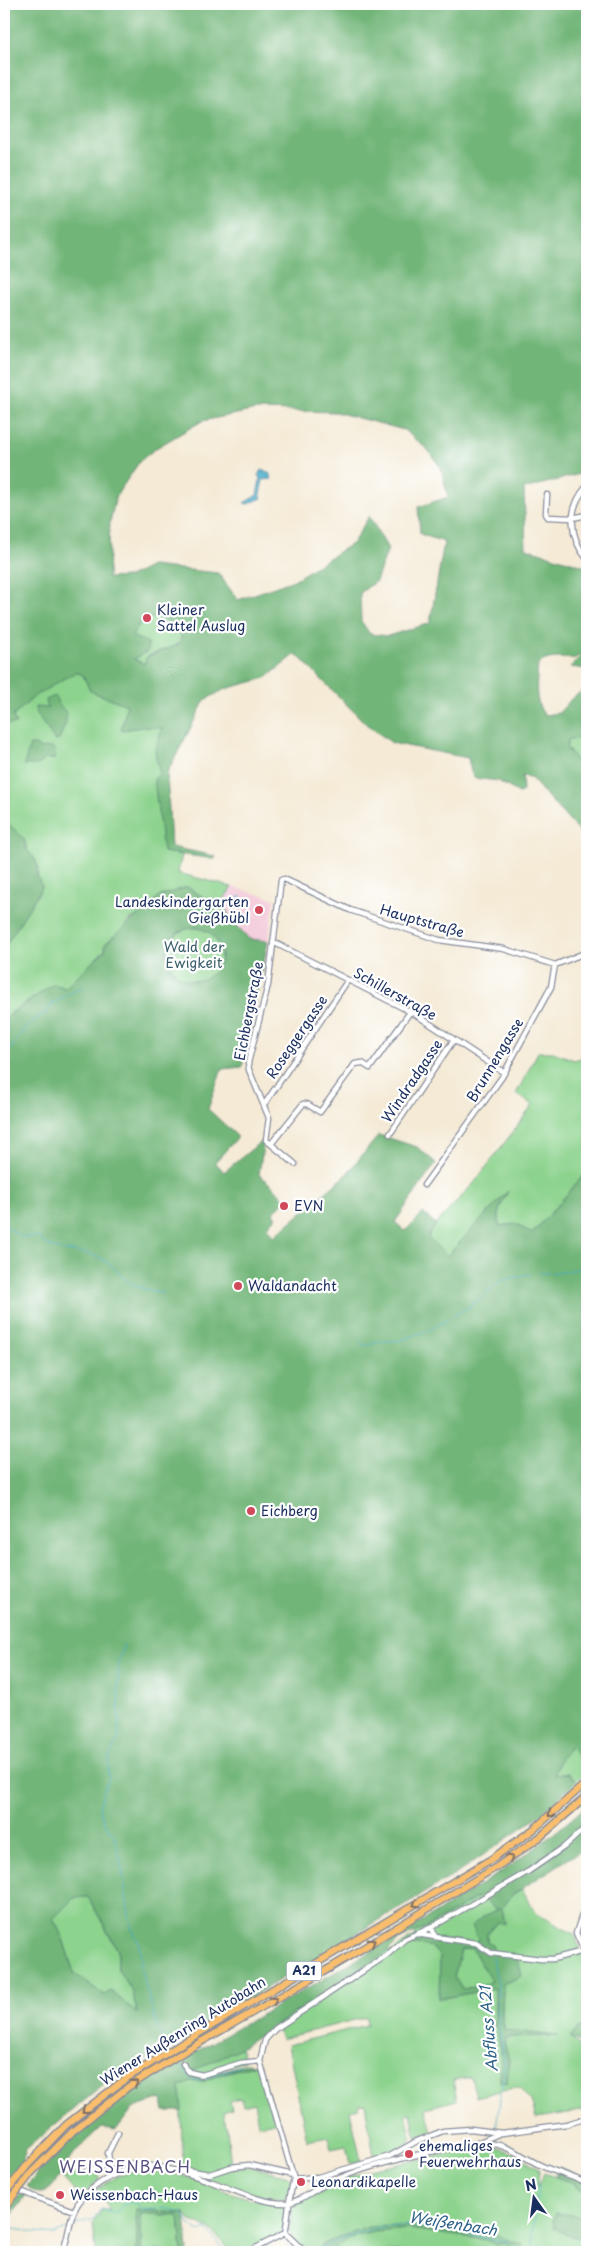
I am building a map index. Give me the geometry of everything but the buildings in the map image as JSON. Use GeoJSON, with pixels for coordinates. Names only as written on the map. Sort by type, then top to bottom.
{"type":"FeatureCollection","features":[{"type":"Feature","properties":{"kind":"highway","name":"Wiener Außenring Autobahn"},"geometry":{"type":"LineString","coordinates":[[4,2194],[26,2166],[66,2125],[124,2080],[493,1858],[534,1829],[587,1782]]}},
{"type":"Feature","properties":{"kind":"highway","name":"Wiener Außenring Autobahn"},"geometry":{"type":"LineString","coordinates":[[4,2208],[32,2172],[72,2131],[128,2087],[185,2051],[330,1968],[498,1866],[540,1837],[587,1796]]}},
{"type":"Feature","properties":{"kind":"street"},"geometry":{"type":"LineString","coordinates":[[587,486],[579,497],[572,518],[573,534],[579,550],[587,559]]}},
{"type":"Feature","properties":{"kind":"street"},"geometry":{"type":"LineString","coordinates":[[547,495],[546,516],[572,518],[587,515]]}},
{"type":"Feature","properties":{"kind":"street","name":"Eichbergstraße"},"geometry":{"type":"LineString","coordinates":[[271,1144],[266,1140],[269,1118],[249,1070],[248,1063],[268,985],[279,886],[280,881],[284,879]]}},
{"type":"Feature","properties":{"kind":"street","name":"Hauptstraße"},"geometry":{"type":"LineString","coordinates":[[284,879],[350,910],[415,933],[463,945],[504,949],[555,965]]}},
{"type":"Feature","properties":{"kind":"street","name":"Schillerstraße"},"geometry":{"type":"LineString","coordinates":[[272,942],[410,1012],[503,1072]]}},
{"type":"Feature","properties":{"kind":"street"},"geometry":{"type":"LineString","coordinates":[[555,965],[587,952]]}},
{"type":"Feature","properties":{"kind":"street","name":"Brunnengasse"},"geometry":{"type":"LineString","coordinates":[[424,1185],[462,1134],[503,1072],[550,987],[555,965]]}},
{"type":"Feature","properties":{"kind":"street","name":"Roseggergasse"},"geometry":{"type":"LineString","coordinates":[[264,1105],[348,980]]}},
{"type":"Feature","properties":{"kind":"street"},"geometry":{"type":"LineString","coordinates":[[295,1164],[271,1144],[303,1104],[307,1104],[320,1112],[355,1064],[362,1062],[370,1068],[410,1012]]}},
{"type":"Feature","properties":{"kind":"street","name":"Windradgasse"},"geometry":{"type":"LineString","coordinates":[[390,1134],[453,1040]]}},
{"type":"Feature","properties":{"kind":"street"},"geometry":{"type":"LineString","coordinates":[[285,2233],[290,2210],[289,2203],[293,2177],[260,2061],[265,2040],[275,2029],[386,1955],[400,1942],[432,1927],[529,1871],[564,1847],[587,1826]]}},
{"type":"Feature","properties":{"kind":"street"},"geometry":{"type":"LineString","coordinates":[[416,1934],[476,1943],[490,1953],[553,1959],[586,1950],[576,1933],[587,1900]]}},
{"type":"Feature","properties":{"kind":"street"},"geometry":{"type":"LineString","coordinates":[[432,1927],[436,1937]]}},
{"type":"Feature","properties":{"kind":"street"},"geometry":{"type":"LineString","coordinates":[[183,2064],[189,2072],[202,2076],[241,2063],[260,2061]]}},
{"type":"Feature","properties":{"kind":"street"},"geometry":{"type":"LineString","coordinates":[[184,2170],[210,2174],[232,2166],[249,2165],[293,2177],[318,2177],[390,2156],[417,2141],[443,2132],[470,2129],[502,2133],[567,2124],[587,2118]]}},
{"type":"Feature","properties":{"kind":"street"},"geometry":{"type":"LineString","coordinates":[[114,2164],[109,2160],[108,2153],[118,2132]]}},
{"type":"Feature","properties":{"kind":"street"},"geometry":{"type":"LineString","coordinates":[[474,2145],[502,2133]]}},
{"type":"Feature","properties":{"kind":"street"},"geometry":{"type":"LineString","coordinates":[[87,2170],[114,2164],[139,2165],[196,2177],[231,2191],[257,2198],[289,2203],[355,2172],[402,2159],[474,2145],[493,2144],[512,2150],[543,2167],[566,2174],[587,2184]]}},
{"type":"Feature","properties":{"kind":"street"},"geometry":{"type":"LineString","coordinates":[[390,2156],[402,2159]]}},
{"type":"Feature","properties":{"kind":"street"},"geometry":{"type":"LineString","coordinates":[[62,2252],[67,2244],[74,2210],[96,2186],[110,2177],[139,2165]]}},
{"type":"Feature","properties":{"kind":"street"},"geometry":{"type":"LineString","coordinates":[[4,2182],[32,2196],[74,2210]]}},
{"type":"Feature","properties":{"kind":"street"},"geometry":{"type":"LineString","coordinates":[[250,2251],[285,2233]]}},
{"type":"Feature","properties":{"kind":"street"},"geometry":{"type":"LineString","coordinates":[[285,2233],[305,2252]]}},
{"type":"Feature","properties":{"kind":"shaded area"},"geometry":{"type":"Polygon","coordinates":[[[232,887],[275,899],[268,941],[249,939],[231,919],[222,902],[232,887]]]}},
{"type":"Feature","properties":{"kind":"green space"},"geometry":{"type":"Polygon","coordinates":[[[4,4],[587,4],[587,472],[524,489],[526,548],[587,567],[587,669],[570,667],[580,658],[578,656],[574,659],[555,658],[542,661],[538,664],[537,685],[537,698],[545,715],[559,713],[573,697],[587,689],[587,738],[569,739],[566,748],[583,767],[587,768],[587,815],[579,832],[530,777],[522,776],[523,791],[519,793],[498,781],[474,778],[468,758],[392,743],[366,724],[296,654],[266,678],[225,689],[205,700],[167,773],[171,847],[215,856],[215,859],[163,852],[154,779],[160,774],[155,752],[162,728],[143,727],[121,730],[127,705],[90,691],[83,675],[76,672],[36,695],[13,716],[16,724],[8,724],[4,730],[4,4]],[[256,410],[202,421],[156,448],[140,461],[116,496],[110,522],[108,578],[129,577],[151,566],[218,573],[238,600],[294,580],[353,543],[369,516],[388,549],[376,581],[360,593],[361,621],[370,634],[388,636],[430,623],[444,542],[420,534],[418,507],[448,497],[441,468],[428,450],[404,430],[336,412],[256,410]],[[156,617],[141,621],[132,636],[148,643],[148,651],[134,659],[144,664],[147,657],[179,644],[182,636],[171,622],[156,617]]]}},
{"type":"Feature","properties":{"kind":"green space"},"geometry":{"type":"Polygon","coordinates":[[[156,616],[171,622],[182,635],[179,644],[148,656],[145,664],[134,659],[132,636],[141,621],[156,616]]]}},
{"type":"Feature","properties":{"kind":"green space"},"geometry":{"type":"Polygon","coordinates":[[[76,672],[83,675],[91,691],[127,705],[122,730],[143,727],[162,728],[155,752],[160,774],[163,852],[182,855],[178,873],[232,887],[222,902],[203,897],[187,887],[160,896],[146,910],[130,920],[105,950],[65,988],[54,984],[4,1018],[4,948],[42,887],[37,876],[38,866],[27,850],[24,839],[4,819],[5,727],[13,716],[36,695],[76,672]]]}},
{"type":"Feature","properties":{"kind":"green space"},"geometry":{"type":"Polygon","coordinates":[[[55,696],[59,705],[66,712],[66,723],[59,740],[55,741],[38,716],[35,707],[48,708],[46,700],[55,696]]]}},
{"type":"Feature","properties":{"kind":"green space"},"geometry":{"type":"Polygon","coordinates":[[[587,738],[587,768],[583,767],[566,748],[569,739],[587,738]]]}},
{"type":"Feature","properties":{"kind":"green space"},"geometry":{"type":"Polygon","coordinates":[[[30,745],[36,745],[41,749],[52,747],[55,751],[54,760],[45,758],[38,765],[24,765],[30,745]]]}},
{"type":"Feature","properties":{"kind":"green space"},"geometry":{"type":"Polygon","coordinates":[[[4,819],[24,839],[27,850],[34,858],[38,867],[37,876],[42,887],[4,948],[4,819]]]}},
{"type":"Feature","properties":{"kind":"green space"},"geometry":{"type":"Polygon","coordinates":[[[187,887],[203,897],[222,902],[231,919],[249,939],[268,941],[242,1067],[222,1069],[208,1109],[238,1137],[215,1162],[224,1172],[264,1139],[259,1175],[275,1188],[285,1200],[273,1213],[276,1217],[268,1227],[274,1236],[344,1177],[379,1135],[417,1147],[436,1163],[395,1222],[405,1231],[423,1213],[436,1224],[428,1237],[447,1256],[508,1191],[499,1210],[499,1226],[517,1224],[532,1234],[584,1175],[587,1176],[587,1766],[571,1746],[561,1758],[554,1775],[568,1773],[577,1781],[539,1816],[459,1872],[128,2071],[118,2074],[26,2149],[22,2163],[7,2182],[4,2180],[4,1018],[54,984],[65,988],[105,950],[105,944],[160,896],[187,887]],[[196,927],[177,933],[167,950],[167,960],[177,975],[187,980],[197,981],[215,971],[220,963],[221,953],[215,938],[208,932],[196,927]],[[88,1897],[74,1898],[53,1919],[60,1930],[74,1973],[104,1995],[111,1991],[137,2013],[132,1991],[118,1970],[118,1950],[88,1897]]]}},
{"type":"Feature","properties":{"kind":"green space","name":"Wald der Ewigkeit"},"geometry":{"type":"Polygon","coordinates":[[[194,928],[204,930],[213,936],[219,945],[221,955],[219,965],[213,974],[204,980],[194,982],[184,980],[175,974],[169,965],[167,955],[169,945],[175,936],[184,930],[194,928]]]}},
{"type":"Feature","properties":{"kind":"green space"},"geometry":{"type":"Polygon","coordinates":[[[538,1052],[553,1052],[574,1060],[587,1056],[587,1176],[584,1175],[532,1234],[517,1224],[499,1226],[499,1210],[507,1193],[447,1256],[428,1237],[436,1224],[475,1182],[533,1105],[516,1094],[538,1052]]]}},
{"type":"Feature","properties":{"kind":"green space"},"geometry":{"type":"Polygon","coordinates":[[[571,1746],[587,1769],[577,1781],[568,1773],[554,1776],[560,1758],[571,1746]]]}},
{"type":"Feature","properties":{"kind":"green space"},"geometry":{"type":"Polygon","coordinates":[[[587,1805],[587,1847],[513,1894],[502,1908],[505,1924],[497,1922],[487,1934],[487,1942],[492,1945],[494,1953],[513,1954],[519,1964],[522,1976],[503,1984],[502,2017],[505,2030],[557,2036],[506,2037],[504,2042],[509,2060],[507,2083],[500,2082],[501,2050],[495,2024],[495,1988],[439,1999],[440,1956],[430,1946],[403,1944],[408,1939],[416,1936],[475,1943],[478,1940],[472,1925],[486,1915],[500,1909],[494,1909],[482,1895],[429,1926],[400,1939],[387,1952],[244,2046],[195,2070],[193,2076],[200,2077],[247,2063],[256,2064],[229,2071],[202,2082],[193,2081],[180,2087],[182,2111],[164,2111],[162,2099],[133,2108],[116,2130],[101,2127],[83,2144],[71,2157],[57,2181],[47,2191],[41,2193],[34,2192],[27,2186],[76,2135],[133,2091],[163,2071],[454,1901],[523,1857],[587,1805]],[[472,1948],[461,1950],[454,1977],[462,1989],[482,1986],[491,1981],[472,1948]]]}},
{"type":"Feature","properties":{"kind":"green space"},"geometry":{"type":"Polygon","coordinates":[[[522,1889],[537,1914],[574,1934],[587,1964],[587,2015],[583,2025],[570,2037],[577,2043],[585,2059],[587,2110],[536,2118],[531,2101],[519,2088],[476,2097],[471,2077],[453,2080],[457,2100],[426,2108],[432,2132],[416,2138],[411,2113],[406,2114],[412,2140],[401,2148],[374,2156],[365,2104],[350,2110],[361,2161],[350,2164],[346,2146],[331,2149],[328,2137],[307,2141],[288,2045],[367,2025],[366,2017],[281,2039],[276,2025],[387,1952],[394,1951],[403,1944],[430,1946],[440,1956],[439,1999],[495,1988],[495,2024],[501,2050],[500,2082],[506,2083],[509,2060],[504,2042],[506,2037],[552,2036],[505,2030],[502,2017],[503,1984],[494,1953],[487,1942],[487,1934],[497,1922],[505,1923],[502,1908],[513,1894],[522,1889]]]}},
{"type":"Feature","properties":{"kind":"green space"},"geometry":{"type":"Polygon","coordinates":[[[482,1895],[494,1909],[502,1908],[475,1943],[416,1936],[415,1932],[429,1926],[482,1895]]]}},
{"type":"Feature","properties":{"kind":"green space"},"geometry":{"type":"Polygon","coordinates":[[[88,1897],[118,1951],[118,1970],[133,1991],[137,2014],[111,1991],[104,1996],[74,1973],[60,1930],[53,1919],[74,1898],[88,1897]]]}},
{"type":"Feature","properties":{"kind":"green space"},"geometry":{"type":"Polygon","coordinates":[[[472,1948],[491,1981],[482,1986],[462,1989],[454,1977],[461,1950],[472,1948]]]}},
{"type":"Feature","properties":{"kind":"green space"},"geometry":{"type":"Polygon","coordinates":[[[587,2015],[587,2062],[580,2042],[570,2037],[583,2025],[587,2015]]]}},
{"type":"Feature","properties":{"kind":"green space"},"geometry":{"type":"Polygon","coordinates":[[[241,2047],[244,2061],[202,2074],[194,2074],[194,2070],[241,2047]]]}},
{"type":"Feature","properties":{"kind":"green space"},"geometry":{"type":"Polygon","coordinates":[[[256,2064],[259,2065],[276,2122],[258,2125],[254,2102],[243,2105],[241,2098],[230,2101],[232,2109],[223,2112],[231,2166],[218,2173],[231,2168],[248,2166],[289,2176],[292,2180],[285,2200],[272,2198],[183,2172],[180,2087],[193,2081],[196,2082],[256,2064]]]}},
{"type":"Feature","properties":{"kind":"green space"},"geometry":{"type":"Polygon","coordinates":[[[495,2147],[514,2153],[539,2168],[538,2188],[544,2173],[574,2183],[578,2189],[587,2194],[587,2217],[556,2213],[566,2235],[587,2239],[587,2252],[308,2252],[289,2234],[292,2209],[295,2204],[346,2178],[370,2170],[451,2153],[494,2149],[495,2147]]]}},
{"type":"Feature","properties":{"kind":"green space"},"geometry":{"type":"Polygon","coordinates":[[[559,2167],[587,2179],[587,2194],[578,2189],[574,2183],[555,2176],[559,2167]]]}},
{"type":"Feature","properties":{"kind":"green space"},"geometry":{"type":"Polygon","coordinates":[[[139,2168],[194,2178],[228,2192],[283,2205],[287,2208],[284,2231],[246,2252],[232,2252],[210,2229],[189,2220],[185,2214],[136,2209],[137,2252],[96,2252],[93,2223],[102,2210],[110,2210],[96,2190],[118,2176],[139,2168]]]}},
{"type":"Feature","properties":{"kind":"green space"},"geometry":{"type":"Polygon","coordinates":[[[97,2169],[99,2180],[80,2198],[63,2178],[97,2169]]]}},
{"type":"Feature","properties":{"kind":"green space"},"geometry":{"type":"Polygon","coordinates":[[[21,2193],[26,2196],[4,2226],[4,2216],[21,2193]]]}},
{"type":"Feature","properties":{"kind":"green space"},"geometry":{"type":"Polygon","coordinates":[[[136,2209],[185,2214],[188,2252],[182,2252],[179,2216],[141,2213],[141,2252],[137,2252],[136,2209]]]}},
{"type":"Feature","properties":{"kind":"green space"},"geometry":{"type":"Polygon","coordinates":[[[141,2213],[179,2216],[182,2252],[141,2252],[141,2213]]]}},
{"type":"Feature","properties":{"kind":"green space"},"geometry":{"type":"Polygon","coordinates":[[[556,2213],[587,2217],[587,2239],[566,2235],[554,2227],[553,2218],[556,2213]]]}},
{"type":"Feature","properties":{"kind":"green space"},"geometry":{"type":"Polygon","coordinates":[[[425,2225],[463,2232],[486,2232],[522,2245],[522,2252],[514,2252],[504,2243],[496,2245],[486,2240],[408,2229],[374,2232],[350,2238],[332,2250],[319,2251],[322,2244],[368,2227],[425,2225]]]}},
{"type":"Feature","properties":{"kind":"water"},"geometry":{"type":"Polygon","coordinates":[[[262,470],[269,473],[272,479],[263,480],[260,495],[262,498],[248,504],[244,503],[257,495],[260,479],[258,475],[262,470]]]}},
{"type":"Feature","properties":{"kind":"waterway"},"geometry":{"type":"LineString","coordinates":[[238,897],[242,897],[241,900]]}},
{"type":"Feature","properties":{"kind":"waterway"},"geometry":{"type":"LineString","coordinates":[[4,1059],[24,1029],[47,1012],[53,1003],[83,986]]}},
{"type":"Feature","properties":{"kind":"waterway"},"geometry":{"type":"LineString","coordinates":[[4,1224],[21,1237],[38,1237],[53,1248],[93,1255],[109,1264],[133,1284],[163,1293]]}},
{"type":"Feature","properties":{"kind":"waterway"},"geometry":{"type":"LineString","coordinates":[[540,1273],[563,1272],[587,1267]]}},
{"type":"Feature","properties":{"kind":"waterway"},"geometry":{"type":"LineString","coordinates":[[360,1344],[368,1345],[383,1341],[398,1341],[429,1330],[469,1307],[500,1281],[530,1274]]}},
{"type":"Feature","properties":{"kind":"waterway"},"geometry":{"type":"LineString","coordinates":[[124,1644],[118,1664],[119,1737],[109,1758],[109,1778],[99,1809],[105,1823],[114,1836],[120,1857],[131,1927],[138,1941],[141,1971],[158,2028]]}},
{"type":"Feature","properties":{"kind":"waterway","name":"Abfluss A21"},"geometry":{"type":"LineString","coordinates":[[492,1957],[498,1984],[497,2012],[505,2065],[496,2128]]}},
{"type":"Feature","properties":{"kind":"waterway"},"geometry":{"type":"LineString","coordinates":[[160,2033],[168,2046]]}},
{"type":"Feature","properties":{"kind":"waterway"},"geometry":{"type":"LineString","coordinates":[[180,2065],[190,2079],[197,2081],[241,2065]]}},
{"type":"Feature","properties":{"kind":"waterway","name":"Abfluss A21"},"geometry":{"type":"LineString","coordinates":[[501,2140],[530,2157]]}},
{"type":"Feature","properties":{"kind":"waterway","name":"Abfluss A21"},"geometry":{"type":"LineString","coordinates":[[532,2248],[539,2186]]}},
{"type":"Feature","properties":{"kind":"waterway","name":"Weißenbach"},"geometry":{"type":"LineString","coordinates":[[73,2227],[75,2224],[94,2219],[101,2209],[115,2214],[124,2204],[137,2203],[142,2210],[165,2208],[182,2213],[190,2225],[199,2232],[207,2229],[225,2252]]}},
{"type":"Feature","properties":{"kind":"waterway","name":"Weißenbach"},"geometry":{"type":"LineString","coordinates":[[321,2252],[322,2248],[354,2235],[402,2226],[433,2228],[507,2241],[516,2251],[542,2246],[551,2252]]}},
{"type":"Feature","properties":{"kind":"waterway","name":"Weißenbach"},"geometry":{"type":"LineString","coordinates":[[4,2228],[54,2234],[67,2229]]}},
{"type":"Feature","properties":{"kind":"waterway","name":"Weißenbach"},"geometry":{"type":"LineString","coordinates":[[254,2252],[279,2239],[283,2239],[299,2252]]}},
{"type":"Feature","properties":{"kind":"tunnel"},"geometry":{"type":"LineString","coordinates":[[171,2044],[183,2064]]}},
{"type":"Feature","properties":{"kind":"place","name":"Kleiner Sattel Auslug"},"geometry":{"type":"Point","coordinates":[147,618]}},
{"type":"Feature","properties":{"kind":"place","name":"Landeskindergarten Gießhübl"},"geometry":{"type":"Point","coordinates":[259,910]}},
{"type":"Feature","properties":{"kind":"place","name":"EVN"},"geometry":{"type":"Point","coordinates":[284,1206]}},
{"type":"Feature","properties":{"kind":"place","name":"Waldandacht"},"geometry":{"type":"Point","coordinates":[238,1286]}},
{"type":"Feature","properties":{"kind":"place","name":"Eichberg"},"geometry":{"type":"Point","coordinates":[251,1511]}},
{"type":"Feature","properties":{"kind":"place","name":"ehemaliges Feuerwehrhaus"},"geometry":{"type":"Point","coordinates":[409,2154]}},
{"type":"Feature","properties":{"kind":"place","name":"Leonardikapelle"},"geometry":{"type":"Point","coordinates":[301,2182]}},
{"type":"Feature","properties":{"kind":"place","name":"Weissenbach-Haus"},"geometry":{"type":"Point","coordinates":[60,2195]}},
{"type":"Feature","properties":{"kind":"district","name":"WEISSENBACH"},"geometry":{"type":"Point","coordinates":[125,2167]}}]}
